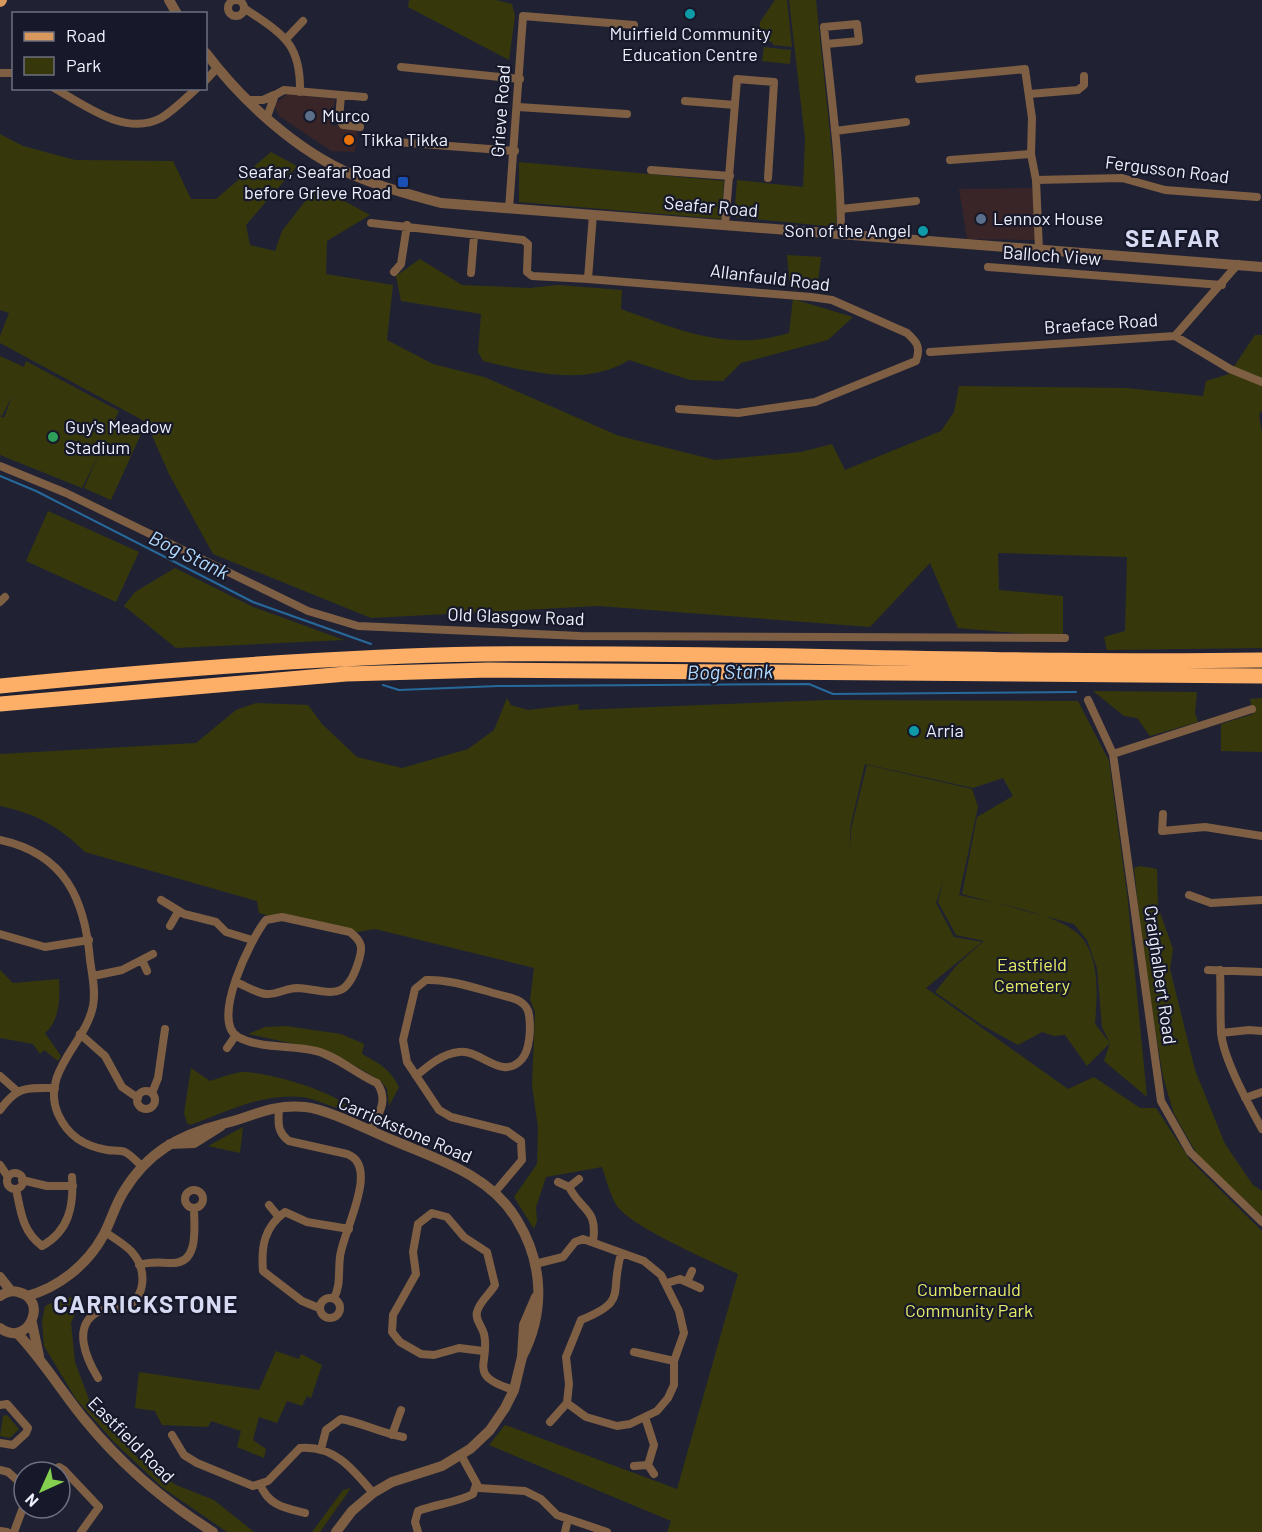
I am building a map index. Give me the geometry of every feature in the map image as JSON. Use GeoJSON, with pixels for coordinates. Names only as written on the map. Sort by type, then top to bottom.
{"type":"FeatureCollection","features":[{"type":"Feature","properties":{"kind":"highway"},"geometry":{"type":"LineString","coordinates":[[0,686],[197,666],[343,658],[484,654],[1262,660]]}},
{"type":"Feature","properties":{"kind":"highway"},"geometry":{"type":"LineString","coordinates":[[0,704],[346,674],[489,670],[1262,676]]}},
{"type":"Feature","properties":{"kind":"street"},"geometry":{"type":"LineString","coordinates":[[244,8],[292,45],[299,63],[300,92]]}},
{"type":"Feature","properties":{"kind":"street","name":"Grieve Road"},"geometry":{"type":"LineString","coordinates":[[509,209],[515,151],[523,15],[634,25]]}},
{"type":"Feature","properties":{"kind":"street"},"geometry":{"type":"LineString","coordinates":[[286,39],[303,21]]}},
{"type":"Feature","properties":{"kind":"street"},"geometry":{"type":"LineString","coordinates":[[826,44],[836,131],[841,235]]}},
{"type":"Feature","properties":{"kind":"street","name":"Seafar Road"},"geometry":{"type":"LineString","coordinates":[[207,54],[217,68],[267,117],[314,153],[352,175],[399,192],[441,203],[1262,267]]}},
{"type":"Feature","properties":{"kind":"street"},"geometry":{"type":"LineString","coordinates":[[401,67],[520,79]]}},
{"type":"Feature","properties":{"kind":"street"},"geometry":{"type":"LineString","coordinates":[[207,79],[217,68]]}},
{"type":"Feature","properties":{"kind":"street"},"geometry":{"type":"LineString","coordinates":[[919,79],[1025,69],[1032,118],[1031,154],[1036,180],[1039,250]]}},
{"type":"Feature","properties":{"kind":"street"},"geometry":{"type":"LineString","coordinates":[[1029,94],[1078,90],[1084,85],[1084,76]]}},
{"type":"Feature","properties":{"kind":"street"},"geometry":{"type":"LineString","coordinates":[[725,225],[737,79],[775,78],[774,152],[768,178]]}},
{"type":"Feature","properties":{"kind":"street"},"geometry":{"type":"LineString","coordinates":[[58,90],[113,120],[138,124],[161,118],[195,90]]}},
{"type":"Feature","properties":{"kind":"street"},"geometry":{"type":"LineString","coordinates":[[249,100],[263,100],[284,90],[364,97]]}},
{"type":"Feature","properties":{"kind":"street"},"geometry":{"type":"LineString","coordinates":[[267,117],[274,95]]}},
{"type":"Feature","properties":{"kind":"street"},"geometry":{"type":"LineString","coordinates":[[341,96],[339,119],[343,125],[360,127]]}},
{"type":"Feature","properties":{"kind":"street"},"geometry":{"type":"LineString","coordinates":[[685,101],[735,105]]}},
{"type":"Feature","properties":{"kind":"street"},"geometry":{"type":"LineString","coordinates":[[518,107],[627,114]]}},
{"type":"Feature","properties":{"kind":"street"},"geometry":{"type":"LineString","coordinates":[[836,131],[906,122]]}},
{"type":"Feature","properties":{"kind":"street"},"geometry":{"type":"LineString","coordinates":[[396,142],[515,151]]}},
{"type":"Feature","properties":{"kind":"street"},"geometry":{"type":"LineString","coordinates":[[950,160],[1031,154]]}},
{"type":"Feature","properties":{"kind":"street"},"geometry":{"type":"LineString","coordinates":[[651,170],[730,176]]}},
{"type":"Feature","properties":{"kind":"street","name":"Fergusson Road"},"geometry":{"type":"LineString","coordinates":[[1036,180],[1122,178],[1165,190],[1257,197]]}},
{"type":"Feature","properties":{"kind":"street"},"geometry":{"type":"LineString","coordinates":[[841,209],[916,201]]}},
{"type":"Feature","properties":{"kind":"street"},"geometry":{"type":"LineString","coordinates":[[371,223],[470,232],[474,236],[523,240],[528,244],[527,272],[532,276],[588,279],[593,214]]}},
{"type":"Feature","properties":{"kind":"street"},"geometry":{"type":"LineString","coordinates":[[394,272],[401,264],[407,225]]}},
{"type":"Feature","properties":{"kind":"street"},"geometry":{"type":"LineString","coordinates":[[471,273],[474,236]]}},
{"type":"Feature","properties":{"kind":"street"},"geometry":{"type":"LineString","coordinates":[[1175,336],[1238,264]]}},
{"type":"Feature","properties":{"kind":"street","name":"Balloch View"},"geometry":{"type":"LineString","coordinates":[[988,267],[1222,285]]}},
{"type":"Feature","properties":{"kind":"street","name":"Allanfauld Road"},"geometry":{"type":"LineString","coordinates":[[588,279],[783,292],[832,300],[907,333],[917,341],[919,352],[916,360],[815,402],[738,413],[679,409]]}},
{"type":"Feature","properties":{"kind":"street","name":"Braeface Road"},"geometry":{"type":"LineString","coordinates":[[930,352],[1175,336],[1230,369],[1262,382]]}},
{"type":"Feature","properties":{"kind":"street","name":"Old Glasgow Road"},"geometry":{"type":"LineString","coordinates":[[0,466],[66,493],[308,612],[358,626],[580,636],[1065,638]]}},
{"type":"Feature","properties":{"kind":"street","name":"Craighalbert Road"},"geometry":{"type":"LineString","coordinates":[[1088,700],[1113,753],[1161,1101],[1190,1152],[1262,1222]]}},
{"type":"Feature","properties":{"kind":"street"},"geometry":{"type":"LineString","coordinates":[[1113,753],[1252,709]]}},
{"type":"Feature","properties":{"kind":"street"},"geometry":{"type":"LineString","coordinates":[[1163,814],[1162,831],[1205,827],[1262,836]]}},
{"type":"Feature","properties":{"kind":"street"},"geometry":{"type":"LineString","coordinates":[[0,840],[30,850],[61,874],[80,903],[89,940],[93,976],[93,1006],[80,1034],[66,1053],[56,1080],[58,1114],[78,1141],[85,1145],[125,1152],[142,1167]]}},
{"type":"Feature","properties":{"kind":"street"},"geometry":{"type":"LineString","coordinates":[[1189,894],[1211,903],[1262,900]]}},
{"type":"Feature","properties":{"kind":"street"},"geometry":{"type":"LineString","coordinates":[[161,900],[178,912],[216,922],[226,932],[252,940]]}},
{"type":"Feature","properties":{"kind":"street"},"geometry":{"type":"LineString","coordinates":[[170,926],[178,912]]}},
{"type":"Feature","properties":{"kind":"street"},"geometry":{"type":"LineString","coordinates":[[236,982],[266,994],[292,988],[332,995],[343,989],[354,976],[362,950],[359,939],[350,932],[282,917],[266,920],[252,940],[236,982],[227,1015],[230,1027],[236,1035],[256,1042],[316,1051],[377,1083],[383,1091],[383,1106],[370,1131]]}},
{"type":"Feature","properties":{"kind":"street"},"geometry":{"type":"LineString","coordinates":[[0,934],[45,947],[89,940]]}},
{"type":"Feature","properties":{"kind":"street"},"geometry":{"type":"LineString","coordinates":[[93,976],[122,970],[153,954]]}},
{"type":"Feature","properties":{"kind":"street"},"geometry":{"type":"LineString","coordinates":[[142,960],[147,971]]}},
{"type":"Feature","properties":{"kind":"street"},"geometry":{"type":"LineString","coordinates":[[1208,970],[1262,972]]}},
{"type":"Feature","properties":{"kind":"street"},"geometry":{"type":"LineString","coordinates":[[1220,970],[1221,1033],[1245,1098],[1262,1129]]}},
{"type":"Feature","properties":{"kind":"street"},"geometry":{"type":"LineString","coordinates":[[416,1076],[440,1058],[462,1051],[502,1067],[519,1062],[526,1055],[528,1047],[530,1015],[527,1007],[519,1000],[481,989],[426,980],[415,989],[403,1040],[407,1062],[416,1076],[439,1110],[451,1117],[507,1131],[521,1141],[522,1160],[495,1192]]}},
{"type":"Feature","properties":{"kind":"street"},"geometry":{"type":"LineString","coordinates":[[80,1034],[105,1056],[122,1087],[138,1098],[141,1107],[150,1108],[155,1100],[152,1093],[158,1078],[165,1029]]}},
{"type":"Feature","properties":{"kind":"street"},"geometry":{"type":"LineString","coordinates":[[1221,1033],[1262,1031]]}},
{"type":"Feature","properties":{"kind":"street"},"geometry":{"type":"LineString","coordinates":[[227,1048],[236,1035]]}},
{"type":"Feature","properties":{"kind":"street"},"geometry":{"type":"LineString","coordinates":[[0,1076],[16,1091]]}},
{"type":"Feature","properties":{"kind":"street"},"geometry":{"type":"LineString","coordinates":[[0,1110],[16,1091],[27,1088],[55,1088]]}},
{"type":"Feature","properties":{"kind":"street"},"geometry":{"type":"LineString","coordinates":[[138,1098],[144,1092],[152,1093]]}},
{"type":"Feature","properties":{"kind":"street"},"geometry":{"type":"LineString","coordinates":[[1245,1098],[1262,1092]]}},
{"type":"Feature","properties":{"kind":"street","name":"Carrickstone Road"},"geometry":{"type":"LineString","coordinates":[[27,1296],[43,1292],[81,1264],[105,1232],[124,1192],[142,1167],[170,1144],[193,1131],[222,1124],[248,1114],[279,1108],[307,1107],[457,1168],[495,1192],[513,1212],[524,1230],[535,1264],[537,1296],[535,1329],[522,1357],[514,1390],[494,1425],[461,1455],[442,1466],[392,1482],[373,1493],[352,1511],[336,1532]]}},
{"type":"Feature","properties":{"kind":"street"},"geometry":{"type":"LineString","coordinates":[[279,1108],[278,1125],[281,1135],[289,1141],[347,1154],[356,1157],[360,1163],[362,1173],[340,1256],[338,1291],[334,1298]]}},
{"type":"Feature","properties":{"kind":"street"},"geometry":{"type":"LineString","coordinates":[[0,1165],[8,1176],[8,1185],[16,1189]]}},
{"type":"Feature","properties":{"kind":"street"},"geometry":{"type":"LineString","coordinates":[[8,1176],[16,1174],[22,1180],[47,1186],[72,1182],[72,1209],[61,1230],[52,1240],[42,1246],[32,1238],[22,1223],[16,1189],[22,1180]]}},
{"type":"Feature","properties":{"kind":"street"},"geometry":{"type":"LineString","coordinates":[[569,1187],[579,1179]]}},
{"type":"Feature","properties":{"kind":"street"},"geometry":{"type":"LineString","coordinates":[[558,1182],[569,1187],[596,1224],[594,1242]]}},
{"type":"Feature","properties":{"kind":"street"},"geometry":{"type":"LineString","coordinates":[[269,1205],[278,1216]]}},
{"type":"Feature","properties":{"kind":"street"},"geometry":{"type":"LineString","coordinates":[[139,1266],[156,1261],[173,1263],[186,1258],[194,1243],[194,1208]]}},
{"type":"Feature","properties":{"kind":"street"},"geometry":{"type":"LineString","coordinates":[[334,1298],[340,1306],[337,1316],[324,1317],[319,1308],[302,1301],[263,1271],[264,1239],[278,1216],[285,1212],[290,1212],[307,1222],[349,1229]]}},
{"type":"Feature","properties":{"kind":"street"},"geometry":{"type":"LineString","coordinates":[[483,1352],[459,1348],[434,1355],[421,1354],[400,1342],[392,1332],[395,1309],[411,1287],[416,1274],[413,1252],[418,1224],[432,1213],[447,1217],[464,1237],[487,1252],[495,1285],[477,1310],[476,1317],[484,1334],[483,1369],[493,1383],[514,1390]]}},
{"type":"Feature","properties":{"kind":"street"},"geometry":{"type":"LineString","coordinates":[[98,1378],[86,1359],[84,1350],[83,1341],[88,1323],[98,1312],[123,1308],[133,1302],[142,1287],[139,1266],[132,1252],[105,1232]]}},
{"type":"Feature","properties":{"kind":"street"},"geometry":{"type":"LineString","coordinates":[[535,1264],[563,1257],[573,1245],[583,1239],[644,1261],[667,1283],[683,1321],[684,1333],[674,1361],[674,1385],[668,1398],[657,1411],[630,1424],[604,1424],[586,1418],[567,1403]]}},
{"type":"Feature","properties":{"kind":"street"},"geometry":{"type":"LineString","coordinates":[[550,1422],[567,1403],[569,1384],[566,1366],[567,1349],[581,1320],[602,1312],[614,1301],[617,1290],[615,1275],[621,1254]]}},
{"type":"Feature","properties":{"kind":"street"},"geometry":{"type":"LineString","coordinates":[[687,1282],[692,1270]]}},
{"type":"Feature","properties":{"kind":"street"},"geometry":{"type":"LineString","coordinates":[[0,1277],[11,1291],[27,1296],[34,1310]]}},
{"type":"Feature","properties":{"kind":"street"},"geometry":{"type":"LineString","coordinates":[[667,1283],[680,1279],[700,1288]]}},
{"type":"Feature","properties":{"kind":"street"},"geometry":{"type":"LineString","coordinates":[[0,1296],[11,1291]]}},
{"type":"Feature","properties":{"kind":"street","name":"Carrickstone Road"},"geometry":{"type":"LineString","coordinates":[[32,1323],[34,1310],[43,1292]]}},
{"type":"Feature","properties":{"kind":"street"},"geometry":{"type":"LineString","coordinates":[[319,1308],[324,1299],[334,1298]]}},
{"type":"Feature","properties":{"kind":"street"},"geometry":{"type":"LineString","coordinates":[[1,1330],[17,1333],[32,1323]]}},
{"type":"Feature","properties":{"kind":"street","name":"Eastfield Road"},"geometry":{"type":"LineString","coordinates":[[32,1323],[39,1356]]}},
{"type":"Feature","properties":{"kind":"street","name":"Eastfield Road"},"geometry":{"type":"LineString","coordinates":[[17,1333],[39,1356],[86,1421],[126,1464],[176,1507],[213,1532]]}},
{"type":"Feature","properties":{"kind":"street"},"geometry":{"type":"LineString","coordinates":[[634,1352],[674,1361]]}},
{"type":"Feature","properties":{"kind":"street"},"geometry":{"type":"LineString","coordinates":[[0,1405],[7,1404],[28,1428],[26,1433],[13,1445],[0,1443]]}},
{"type":"Feature","properties":{"kind":"street"},"geometry":{"type":"LineString","coordinates":[[392,1435],[401,1410]]}},
{"type":"Feature","properties":{"kind":"street"},"geometry":{"type":"LineString","coordinates":[[645,1417],[654,1445],[648,1465]]}},
{"type":"Feature","properties":{"kind":"street"},"geometry":{"type":"LineString","coordinates":[[321,1449],[326,1430],[341,1419],[360,1423],[381,1433],[403,1437]]}},
{"type":"Feature","properties":{"kind":"street"},"geometry":{"type":"LineString","coordinates":[[172,1435],[184,1455],[197,1463],[253,1486],[268,1481],[300,1448],[321,1449],[340,1458],[373,1493]]}},
{"type":"Feature","properties":{"kind":"street"},"geometry":{"type":"LineString","coordinates":[[461,1455],[477,1485],[489,1489],[525,1491],[541,1499],[557,1515],[607,1532]]}},
{"type":"Feature","properties":{"kind":"street"},"geometry":{"type":"LineString","coordinates":[[634,1466],[648,1465]]}},
{"type":"Feature","properties":{"kind":"street"},"geometry":{"type":"LineString","coordinates":[[648,1465],[654,1474]]}},
{"type":"Feature","properties":{"kind":"street"},"geometry":{"type":"LineString","coordinates":[[72,1484],[99,1507],[81,1532]]}},
{"type":"Feature","properties":{"kind":"street"},"geometry":{"type":"LineString","coordinates":[[260,1484],[264,1496],[278,1506],[305,1513]]}},
{"type":"Feature","properties":{"kind":"street"},"geometry":{"type":"LineString","coordinates":[[418,1532],[415,1522],[418,1511],[439,1503],[466,1498],[473,1494],[477,1485]]}},
{"type":"Feature","properties":{"kind":"street"},"geometry":{"type":"LineString","coordinates":[[566,1532],[568,1519]]}},
{"type":"Feature","properties":{"kind":"street"},"geometry":{"type":"LineString","coordinates":[[0,1531],[7,1532]]}},
{"type":"Feature","properties":{"kind":"shaded area"},"geometry":{"type":"Polygon","coordinates":[[[287,94],[335,99],[332,125],[357,130],[355,152],[331,151],[279,116],[274,105],[287,94]]]}},
{"type":"Feature","properties":{"kind":"shaded area"},"geometry":{"type":"Polygon","coordinates":[[[1033,188],[1035,240],[967,239],[959,189],[1033,188]]]}},
{"type":"Feature","properties":{"kind":"green space"},"geometry":{"type":"Polygon","coordinates":[[[409,0],[496,0],[512,4],[515,16],[509,60],[408,7],[409,0]]]}},
{"type":"Feature","properties":{"kind":"green space"},"geometry":{"type":"Polygon","coordinates":[[[775,0],[787,0],[792,47],[773,45],[772,42],[759,40],[760,22],[775,0]]]}},
{"type":"Feature","properties":{"kind":"green space"},"geometry":{"type":"Polygon","coordinates":[[[789,0],[816,0],[837,200],[836,227],[734,217],[737,180],[803,187],[805,139],[789,0]]]}},
{"type":"Feature","properties":{"kind":"green space"},"geometry":{"type":"Polygon","coordinates":[[[764,47],[791,50],[790,64],[762,61],[764,47]]]}},
{"type":"Feature","properties":{"kind":"green space"},"geometry":{"type":"Polygon","coordinates":[[[0,134],[23,146],[75,160],[173,161],[191,199],[216,199],[271,152],[297,166],[246,225],[250,245],[275,251],[282,231],[317,186],[370,215],[327,241],[326,274],[393,285],[387,340],[433,364],[484,377],[619,436],[715,460],[801,452],[832,444],[845,470],[941,431],[954,412],[959,386],[1126,388],[1203,396],[1206,381],[1229,374],[1255,335],[1262,335],[1262,410],[1259,415],[1262,433],[1262,648],[1107,650],[1104,637],[1125,631],[1127,557],[998,553],[999,590],[1063,596],[1063,637],[958,628],[930,563],[870,627],[599,606],[371,618],[213,554],[169,474],[146,422],[0,343],[0,336],[9,313],[0,310],[0,134]]]}},
{"type":"Feature","properties":{"kind":"green space"},"geometry":{"type":"Polygon","coordinates":[[[519,162],[724,181],[721,219],[519,202],[519,162]]]}},
{"type":"Feature","properties":{"kind":"green space"},"geometry":{"type":"Polygon","coordinates":[[[787,255],[821,257],[817,290],[790,287],[787,255]]]}},
{"type":"Feature","properties":{"kind":"green space"},"geometry":{"type":"Polygon","coordinates":[[[420,259],[462,285],[530,288],[558,285],[622,290],[621,309],[684,331],[724,339],[745,340],[789,333],[793,299],[853,317],[828,340],[741,363],[723,381],[690,380],[629,360],[595,373],[558,375],[538,373],[483,361],[478,352],[481,314],[401,301],[396,276],[420,259]]]}},
{"type":"Feature","properties":{"kind":"green space","name":"Guy's Meadow Stadium"},"geometry":{"type":"Polygon","coordinates":[[[0,356],[24,367],[26,361],[119,411],[114,421],[141,434],[111,500],[84,488],[99,454],[82,488],[0,455],[0,416],[4,418],[12,396],[2,416],[0,415],[0,356]]]}},
{"type":"Feature","properties":{"kind":"green space"},"geometry":{"type":"Polygon","coordinates":[[[48,511],[139,552],[116,602],[26,561],[48,511]]]}},
{"type":"Feature","properties":{"kind":"green space"},"geometry":{"type":"Polygon","coordinates":[[[175,568],[253,607],[344,640],[176,648],[124,606],[135,592],[175,568]]]}},
{"type":"Feature","properties":{"kind":"green space"},"geometry":{"type":"Polygon","coordinates":[[[1093,691],[1197,692],[1195,713],[1198,722],[1150,736],[1137,718],[1124,716],[1093,691]]]}},
{"type":"Feature","properties":{"kind":"green space","name":"Cumbernauld Community Park"},"geometry":{"type":"Polygon","coordinates":[[[507,698],[511,705],[528,710],[579,704],[578,710],[827,700],[1078,701],[1109,761],[1127,893],[1147,1097],[1104,1061],[1110,1043],[1087,1066],[1065,1035],[1054,1036],[1042,1032],[1018,1045],[982,1025],[935,992],[957,965],[984,941],[956,935],[938,902],[943,881],[936,903],[954,937],[982,942],[926,988],[1068,1089],[1094,1077],[1140,1108],[1156,1108],[1190,1160],[1262,1231],[1262,1532],[667,1532],[671,1521],[489,1445],[505,1425],[677,1489],[738,1274],[655,1234],[626,1215],[615,1202],[602,1167],[546,1177],[536,1207],[537,1221],[534,1229],[514,1197],[537,1164],[538,1128],[532,1085],[535,1012],[530,1000],[534,968],[375,929],[358,932],[281,913],[269,916],[259,913],[257,901],[85,852],[66,835],[46,822],[0,806],[0,754],[196,743],[236,710],[256,703],[308,705],[322,724],[357,757],[402,768],[468,749],[494,730],[507,698]],[[865,764],[850,828],[850,849],[851,829],[867,765],[972,789],[978,807],[959,895],[997,903],[962,894],[977,817],[1013,796],[1003,778],[973,788],[865,764]],[[997,903],[1044,916],[1026,910],[997,903]],[[1044,916],[1073,930],[1083,939],[1088,948],[1095,969],[1095,1024],[1110,1043],[1102,1027],[1097,968],[1087,940],[1074,924],[1044,916]]]}},
{"type":"Feature","properties":{"kind":"green space"},"geometry":{"type":"Polygon","coordinates":[[[1262,698],[1262,752],[1221,751],[1221,724],[1253,714],[1250,699],[1262,698]]]}},
{"type":"Feature","properties":{"kind":"green space"},"geometry":{"type":"Polygon","coordinates":[[[1140,866],[1157,869],[1158,907],[1173,949],[1170,969],[1195,1070],[1225,1144],[1253,1185],[1262,1191],[1262,1217],[1198,1156],[1174,1114],[1163,1077],[1143,954],[1134,868],[1140,866]]]}},
{"type":"Feature","properties":{"kind":"green space"},"geometry":{"type":"Polygon","coordinates":[[[0,970],[13,983],[59,979],[59,1001],[56,1015],[54,1022],[45,1033],[61,1056],[58,1061],[44,1050],[40,1054],[33,1044],[0,1038],[0,970]]]}},
{"type":"Feature","properties":{"kind":"green space"},"geometry":{"type":"Polygon","coordinates":[[[286,1026],[341,1034],[364,1044],[362,1054],[384,1067],[399,1087],[389,1106],[387,1089],[381,1081],[331,1052],[248,1034],[265,1027],[286,1026]]]}},
{"type":"Feature","properties":{"kind":"green space"},"geometry":{"type":"Polygon","coordinates":[[[191,1068],[210,1081],[242,1072],[283,1079],[332,1096],[351,1110],[340,1109],[302,1097],[272,1098],[190,1125],[184,1113],[191,1068]]]}},
{"type":"Feature","properties":{"kind":"green space"},"geometry":{"type":"Polygon","coordinates":[[[243,1127],[240,1153],[208,1146],[243,1127]]]}},
{"type":"Feature","properties":{"kind":"green space"},"geometry":{"type":"Polygon","coordinates":[[[65,1297],[82,1299],[71,1323],[75,1362],[90,1402],[136,1456],[176,1485],[214,1500],[254,1532],[227,1532],[163,1488],[114,1442],[76,1399],[44,1346],[42,1321],[45,1306],[65,1297]]]}},
{"type":"Feature","properties":{"kind":"green space"},"geometry":{"type":"Polygon","coordinates":[[[276,1351],[299,1359],[301,1354],[322,1365],[311,1398],[307,1396],[302,1406],[287,1401],[277,1423],[259,1417],[253,1440],[266,1449],[264,1458],[237,1447],[241,1431],[211,1421],[208,1427],[162,1425],[155,1411],[135,1408],[139,1372],[259,1390],[276,1351]]]}},
{"type":"Feature","properties":{"kind":"green space"},"geometry":{"type":"Polygon","coordinates":[[[7,1415],[19,1429],[10,1438],[0,1436],[3,1416],[7,1415]]]}},
{"type":"Feature","properties":{"kind":"green space"},"geometry":{"type":"Polygon","coordinates":[[[351,1488],[320,1532],[312,1532],[343,1490],[351,1488]]]}},
{"type":"Feature","properties":{"kind":"waterway","name":"Bog Stank"},"geometry":{"type":"LineString","coordinates":[[0,476],[36,491],[253,602],[371,644]]}},
{"type":"Feature","properties":{"kind":"waterway","name":"Bog Stank"},"geometry":{"type":"LineString","coordinates":[[383,685],[399,690],[498,686],[809,684],[833,694],[1076,692]]}},
{"type":"Feature","properties":{"kind":"place","name":"Muirfield Community Education Centre"},"geometry":{"type":"Point","coordinates":[690,14]}},
{"type":"Feature","properties":{"kind":"place","name":"Murco"},"geometry":{"type":"Point","coordinates":[310,116]}},
{"type":"Feature","properties":{"kind":"place","name":"Tikka Tikka"},"geometry":{"type":"Point","coordinates":[349,140]}},
{"type":"Feature","properties":{"kind":"place","name":"Seafar, Seafar Road before Grieve Road"},"geometry":{"type":"Point","coordinates":[403,182]}},
{"type":"Feature","properties":{"kind":"place","name":"Lennox House"},"geometry":{"type":"Point","coordinates":[981,219]}},
{"type":"Feature","properties":{"kind":"place","name":"Son of the Angel"},"geometry":{"type":"Point","coordinates":[923,231]}},
{"type":"Feature","properties":{"kind":"place","name":"Guy's Meadow Stadium"},"geometry":{"type":"Point","coordinates":[53,437]}},
{"type":"Feature","properties":{"kind":"place","name":"Arria"},"geometry":{"type":"Point","coordinates":[914,731]}},
{"type":"Feature","properties":{"kind":"district","name":"SEAFAR"},"geometry":{"type":"Point","coordinates":[1173,239]}},
{"type":"Feature","properties":{"kind":"district","name":"CARRICKSTONE"},"geometry":{"type":"Point","coordinates":[146,1305]}},
{"type":"Feature","properties":{"kind":"park label","name":"Eastfield Cemetery"},"geometry":{"type":"Point","coordinates":[1032,975]}}]}
